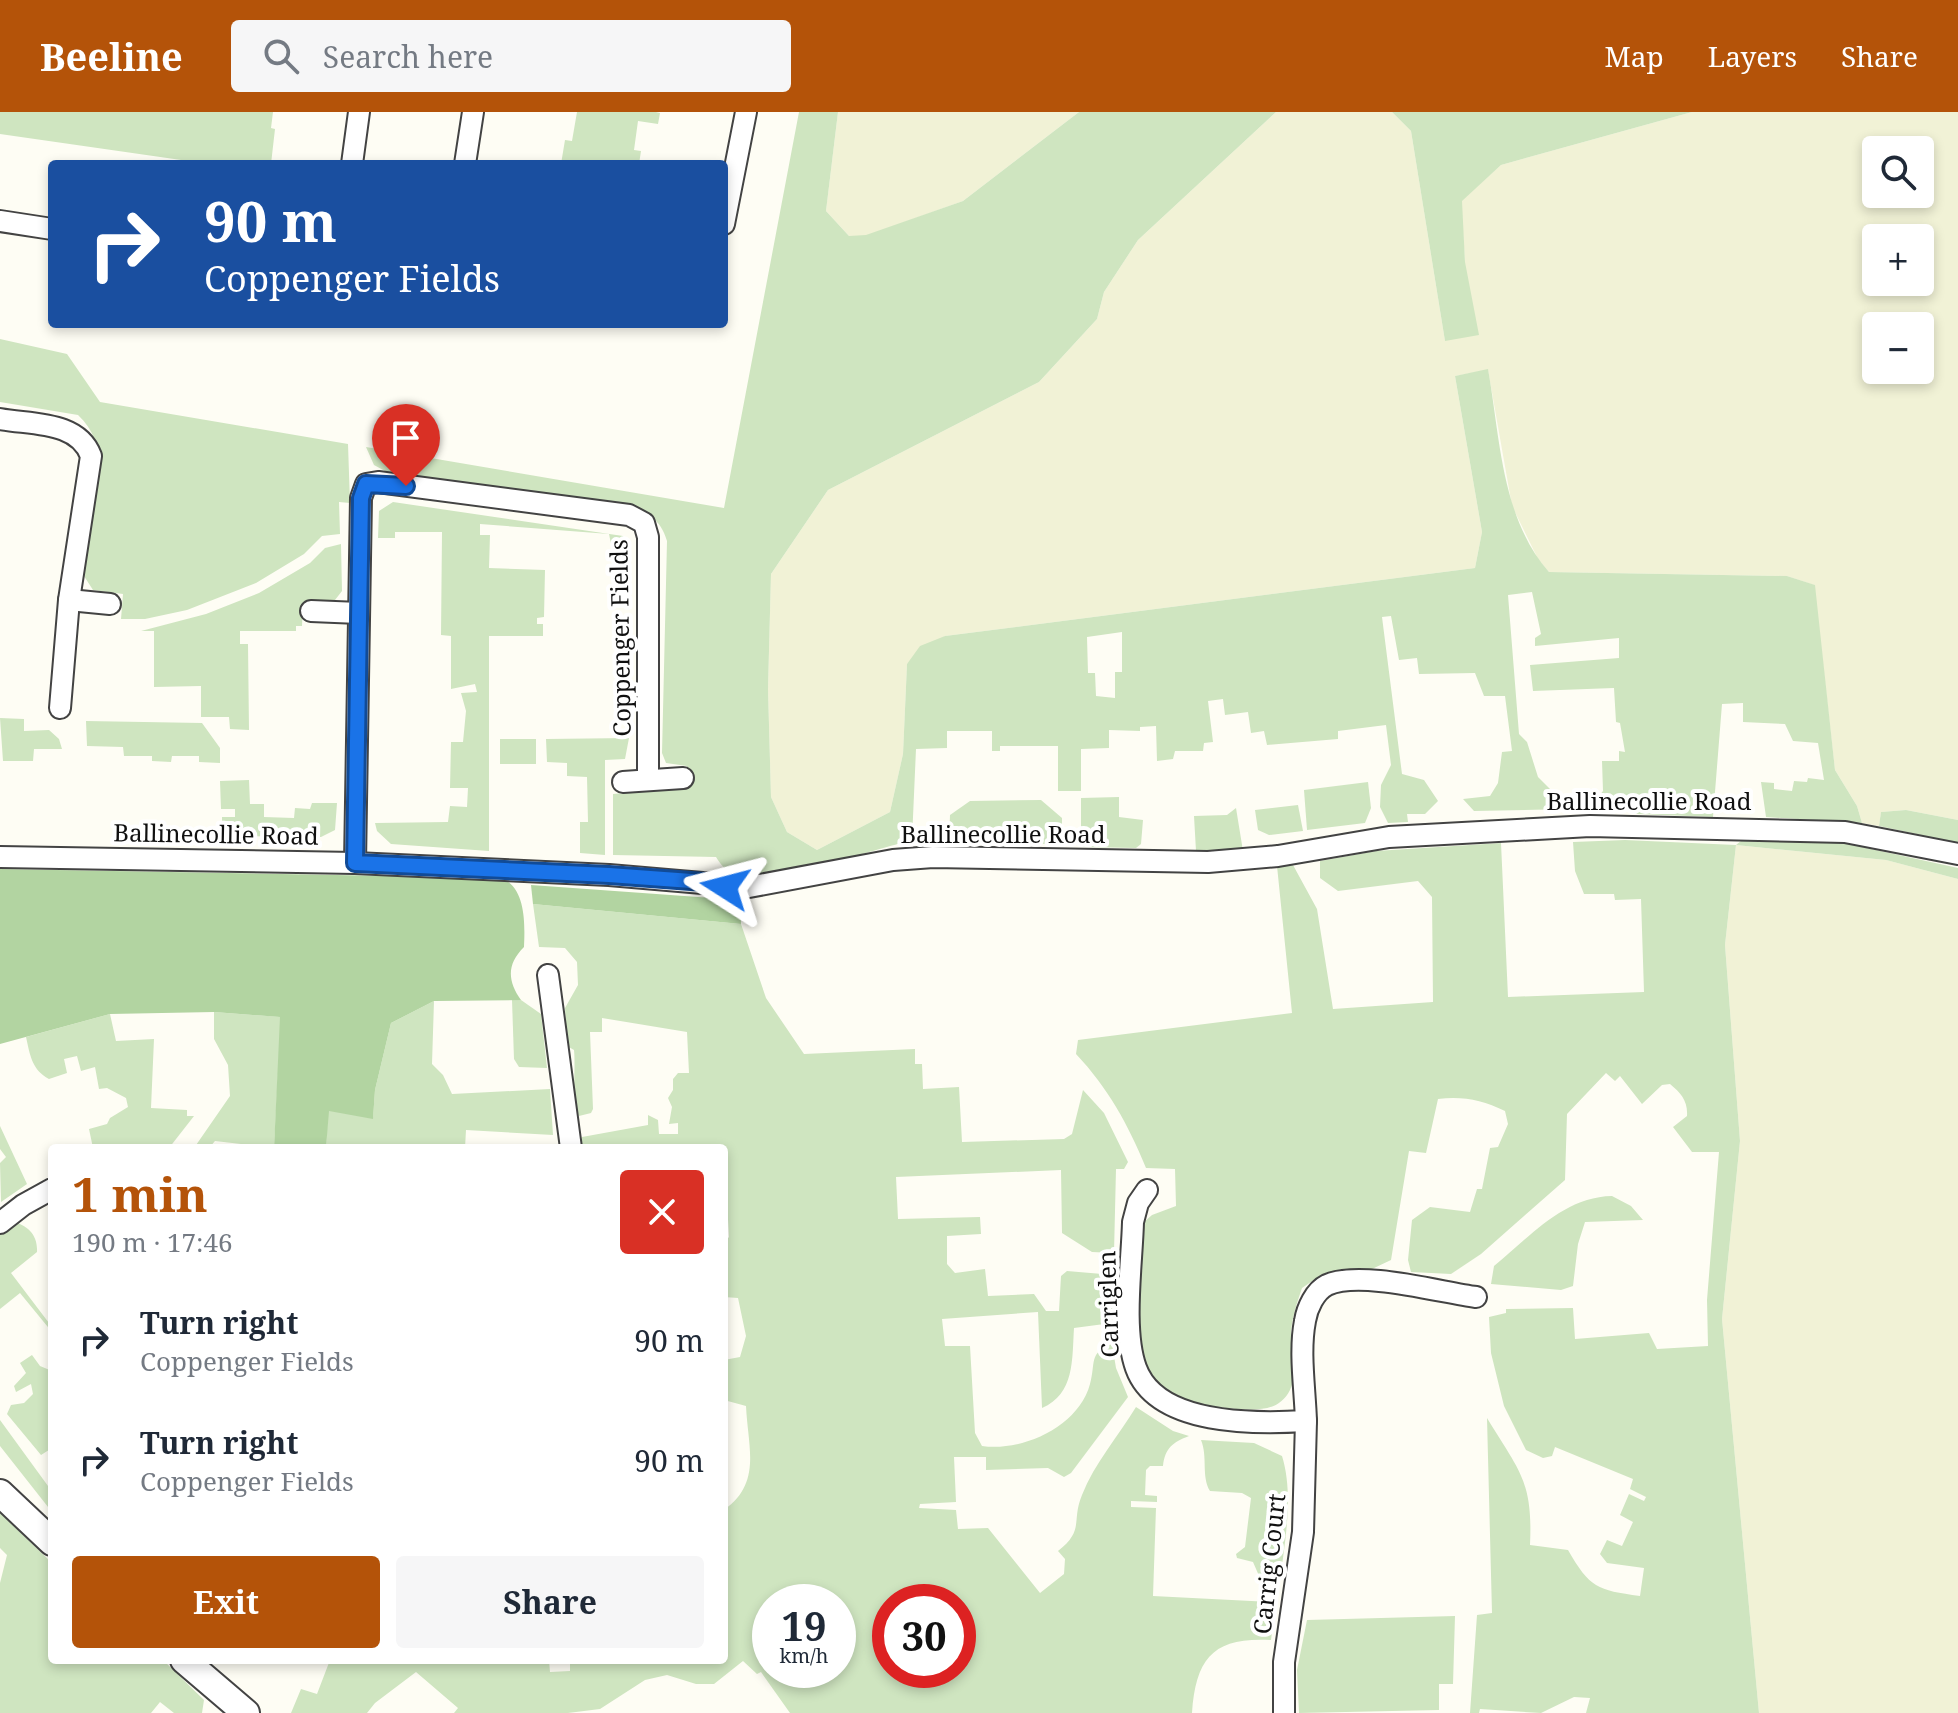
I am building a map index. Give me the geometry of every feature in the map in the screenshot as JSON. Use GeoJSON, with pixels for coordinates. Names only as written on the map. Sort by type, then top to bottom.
{"type":"FeatureCollection","features":[{"type":"Feature","properties":{"kind":"street"},"geometry":{"type":"LineString","coordinates":[[353,160],[359,112]]}},
{"type":"Feature","properties":{"kind":"street"},"geometry":{"type":"LineString","coordinates":[[466,160],[473,112]]}},
{"type":"Feature","properties":{"kind":"street"},"geometry":{"type":"LineString","coordinates":[[728,204],[746,112]]}},
{"type":"Feature","properties":{"kind":"street"},"geometry":{"type":"LineString","coordinates":[[0,221],[48,228]]}},
{"type":"Feature","properties":{"kind":"street"},"geometry":{"type":"LineString","coordinates":[[0,419],[73,431],[85,441],[91,456],[69,600],[60,708]]}},
{"type":"Feature","properties":{"kind":"street","name":"Coppenger Fields"},"geometry":{"type":"LineString","coordinates":[[355,863],[361,498],[366,484],[378,482],[629,515],[644,523],[648,537],[648,780]]}},
{"type":"Feature","properties":{"kind":"street"},"geometry":{"type":"LineString","coordinates":[[69,600],[110,604]]}},
{"type":"Feature","properties":{"kind":"street"},"geometry":{"type":"LineString","coordinates":[[311,611],[359,613]]}},
{"type":"Feature","properties":{"kind":"street"},"geometry":{"type":"LineString","coordinates":[[623,782],[683,778]]}},
{"type":"Feature","properties":{"kind":"street","name":"Ballinecollie Road"},"geometry":{"type":"LineString","coordinates":[[0,857],[355,863],[609,875],[749,887],[893,860],[933,857],[1208,862],[1278,856],[1389,837],[1590,826],[1845,832],[1958,854]]}},
{"type":"Feature","properties":{"kind":"street"},"geometry":{"type":"LineString","coordinates":[[548,975],[570,1144]]}},
{"type":"Feature","properties":{"kind":"street","name":"Carriglen"},"geometry":{"type":"LineString","coordinates":[[1147,1190],[1138,1203],[1133,1222],[1131,1281],[1132,1350],[1146,1388],[1161,1401],[1208,1417],[1275,1423],[1306,1421]]}},
{"type":"Feature","properties":{"kind":"street"},"geometry":{"type":"LineString","coordinates":[[0,1223],[48,1191]]}},
{"type":"Feature","properties":{"kind":"street"},"geometry":{"type":"LineString","coordinates":[[1306,1421],[1305,1320],[1313,1298],[1325,1286],[1341,1281],[1374,1282],[1476,1297]]}},
{"type":"Feature","properties":{"kind":"street","name":"Carrig Court"},"geometry":{"type":"LineString","coordinates":[[1284,1713],[1284,1662],[1303,1532],[1306,1421]]}},
{"type":"Feature","properties":{"kind":"street"},"geometry":{"type":"LineString","coordinates":[[0,1493],[48,1538]]}},
{"type":"Feature","properties":{"kind":"street"},"geometry":{"type":"LineString","coordinates":[[189,1664],[246,1713]]}},
{"type":"Feature","properties":{"kind":"green space"},"geometry":{"type":"Polygon","coordinates":[[[0,112],[273,112],[271,128],[275,129],[271,160],[181,160],[0,134],[0,112]]]}},
{"type":"Feature","properties":{"kind":"green space"},"geometry":{"type":"Polygon","coordinates":[[[577,112],[660,113],[658,124],[638,121],[634,150],[641,151],[640,160],[562,160],[565,140],[572,141],[577,112]]]}},
{"type":"Feature","properties":{"kind":"green space"},"geometry":{"type":"Polygon","coordinates":[[[799,112],[838,112],[826,211],[849,236],[866,235],[963,201],[1079,112],[1276,112],[1138,240],[1104,292],[1097,319],[1039,382],[828,490],[771,574],[768,689],[771,797],[787,832],[817,850],[890,812],[903,754],[907,664],[920,646],[945,636],[1475,568],[1482,532],[1455,376],[1488,369],[1512,502],[1533,551],[1549,572],[1787,576],[1815,585],[1835,770],[1857,806],[1862,823],[1766,817],[1761,782],[1774,783],[1774,789],[1792,791],[1794,781],[1807,782],[1808,778],[1824,780],[1818,743],[1793,741],[1785,724],[1743,722],[1743,703],[1722,704],[1713,817],[1637,814],[1628,807],[1589,808],[1603,791],[1602,761],[1619,761],[1619,751],[1625,752],[1620,723],[1616,722],[1614,688],[1533,691],[1530,665],[1619,658],[1619,638],[1535,646],[1535,638],[1541,634],[1532,592],[1508,595],[1519,734],[1527,742],[1538,777],[1570,809],[1474,811],[1463,799],[1490,796],[1498,783],[1502,752],[1512,751],[1505,696],[1484,696],[1475,673],[1419,674],[1417,658],[1399,660],[1391,616],[1382,617],[1402,774],[1424,780],[1438,801],[1425,814],[1407,814],[1408,822],[1388,823],[1380,807],[1381,785],[1391,765],[1386,725],[1338,731],[1338,739],[1267,745],[1264,731],[1251,733],[1248,712],[1225,715],[1223,699],[1208,701],[1213,742],[1204,743],[1203,751],[1175,751],[1173,759],[1157,761],[1156,726],[1140,727],[1140,731],[1109,730],[1109,748],[1081,749],[1081,791],[1058,791],[1058,746],[1000,746],[1000,751],[992,751],[992,731],[947,731],[947,748],[916,749],[912,840],[824,864],[755,877],[732,873],[716,857],[613,855],[613,794],[688,788],[687,766],[666,763],[662,753],[667,541],[661,527],[647,515],[626,508],[385,471],[374,465],[366,447],[724,508],[799,112]],[[1122,632],[1087,637],[1088,673],[1095,673],[1096,696],[1115,698],[1115,672],[1122,672],[1122,632]]]}},
{"type":"Feature","properties":{"kind":"green space"},"geometry":{"type":"Polygon","coordinates":[[[838,112],[1079,112],[963,201],[866,236],[849,236],[826,211],[838,112]]]}},
{"type":"Feature","properties":{"kind":"green space"},"geometry":{"type":"Polygon","coordinates":[[[1276,112],[1392,112],[1411,131],[1445,341],[1465,262],[1461,201],[1501,165],[1692,112],[1958,112],[1958,820],[1906,810],[1881,812],[1879,826],[1862,823],[1857,806],[1835,770],[1814,585],[1787,576],[1549,572],[1538,559],[1512,506],[1488,370],[1455,376],[1482,532],[1475,568],[945,636],[907,664],[903,754],[890,812],[817,850],[787,832],[771,797],[768,689],[771,574],[828,490],[1039,382],[1097,319],[1104,292],[1138,240],[1276,112]]]}},
{"type":"Feature","properties":{"kind":"green space"},"geometry":{"type":"Polygon","coordinates":[[[1392,112],[1692,112],[1501,165],[1462,201],[1465,262],[1479,335],[1445,341],[1411,131],[1392,112]]]}},
{"type":"Feature","properties":{"kind":"green space"},"geometry":{"type":"Polygon","coordinates":[[[0,339],[67,354],[100,402],[348,444],[350,503],[339,502],[340,534],[322,536],[304,554],[256,583],[187,610],[145,619],[121,619],[123,594],[93,590],[84,576],[99,470],[98,450],[91,432],[78,415],[0,402],[0,339]]]}},
{"type":"Feature","properties":{"kind":"green space"},"geometry":{"type":"Polygon","coordinates":[[[393,502],[623,536],[630,550],[612,549],[609,534],[480,524],[480,535],[490,535],[489,568],[545,570],[544,617],[537,618],[537,624],[543,624],[543,636],[489,636],[489,851],[391,844],[377,831],[375,823],[448,822],[450,806],[467,807],[468,788],[450,788],[451,742],[463,742],[466,711],[461,693],[477,692],[475,684],[451,689],[451,636],[441,635],[442,532],[395,532],[395,538],[378,538],[379,511],[393,502]]]}},
{"type":"Feature","properties":{"kind":"green space"},"geometry":{"type":"Polygon","coordinates":[[[341,544],[342,591],[335,600],[303,602],[302,626],[296,626],[296,631],[240,631],[240,644],[248,644],[249,730],[230,729],[229,717],[201,717],[201,686],[154,687],[154,631],[141,631],[206,614],[259,593],[310,563],[325,548],[341,544]]]}},
{"type":"Feature","properties":{"kind":"green space"},"geometry":{"type":"Polygon","coordinates":[[[0,718],[24,719],[24,731],[49,730],[59,739],[62,749],[34,749],[33,761],[3,761],[0,718]]]}},
{"type":"Feature","properties":{"kind":"green space"},"geometry":{"type":"Polygon","coordinates":[[[86,721],[202,723],[220,748],[220,763],[199,762],[199,756],[172,756],[171,762],[152,761],[152,756],[124,756],[123,747],[87,746],[86,721]]]}},
{"type":"Feature","properties":{"kind":"green space"},"geometry":{"type":"Polygon","coordinates":[[[629,738],[625,759],[605,760],[605,855],[580,853],[580,822],[588,822],[587,777],[567,776],[567,763],[547,762],[546,739],[629,738]]]}},
{"type":"Feature","properties":{"kind":"green space"},"geometry":{"type":"Polygon","coordinates":[[[500,739],[536,739],[536,764],[500,764],[500,739]]]}},
{"type":"Feature","properties":{"kind":"green space"},"geometry":{"type":"Polygon","coordinates":[[[249,780],[250,804],[264,804],[264,817],[294,818],[295,808],[310,809],[312,803],[337,803],[335,830],[321,837],[222,836],[222,817],[235,817],[235,809],[221,809],[220,781],[249,780]]]}},
{"type":"Feature","properties":{"kind":"green space"},"geometry":{"type":"Polygon","coordinates":[[[1368,782],[1371,808],[1365,823],[1307,830],[1304,790],[1368,782]]]}},
{"type":"Feature","properties":{"kind":"green space"},"geometry":{"type":"Polygon","coordinates":[[[1119,797],[1119,817],[1143,820],[1141,844],[1136,848],[1081,847],[1081,798],[1119,797]]]}},
{"type":"Feature","properties":{"kind":"green space"},"geometry":{"type":"Polygon","coordinates":[[[1041,800],[1062,818],[1062,834],[1051,844],[949,841],[950,815],[970,801],[1041,800]]]}},
{"type":"Feature","properties":{"kind":"green space"},"geometry":{"type":"Polygon","coordinates":[[[1298,805],[1303,831],[1269,835],[1258,830],[1255,810],[1298,805]]]}},
{"type":"Feature","properties":{"kind":"green space"},"geometry":{"type":"Polygon","coordinates":[[[1236,808],[1243,851],[1196,851],[1194,816],[1227,815],[1236,808]]]}},
{"type":"Feature","properties":{"kind":"green space"},"geometry":{"type":"Polygon","coordinates":[[[1906,810],[1958,820],[1958,843],[1879,826],[1881,812],[1906,810]]]}},
{"type":"Feature","properties":{"kind":"green space"},"geometry":{"type":"Polygon","coordinates":[[[1747,836],[1844,843],[1958,868],[1958,879],[1886,860],[1736,845],[1747,836]]]}},
{"type":"Feature","properties":{"kind":"green space"},"geometry":{"type":"Polygon","coordinates":[[[1625,840],[1736,845],[1725,945],[1740,1141],[1722,1319],[1759,1713],[1586,1713],[1590,1698],[1574,1697],[1541,1713],[1480,1709],[1479,1713],[1470,1713],[1477,1615],[1492,1613],[1487,1418],[1522,1477],[1529,1505],[1530,1545],[1568,1550],[1589,1580],[1614,1592],[1640,1596],[1644,1568],[1607,1563],[1600,1554],[1607,1540],[1622,1546],[1633,1522],[1620,1515],[1629,1494],[1644,1501],[1646,1497],[1630,1489],[1633,1479],[1555,1447],[1552,1456],[1543,1458],[1526,1450],[1504,1406],[1491,1353],[1489,1317],[1506,1313],[1506,1309],[1573,1308],[1575,1339],[1649,1333],[1657,1349],[1708,1346],[1707,1300],[1719,1152],[1692,1152],[1673,1127],[1687,1116],[1687,1111],[1683,1098],[1670,1084],[1662,1085],[1642,1104],[1620,1076],[1615,1081],[1606,1073],[1567,1114],[1565,1180],[1481,1254],[1451,1274],[1411,1272],[1408,1260],[1412,1220],[1430,1207],[1470,1212],[1477,1189],[1482,1189],[1490,1148],[1498,1147],[1508,1124],[1505,1111],[1488,1104],[1456,1098],[1438,1099],[1426,1153],[1409,1151],[1391,1260],[1372,1269],[1342,1269],[1321,1275],[1302,1288],[1291,1330],[1294,1377],[1290,1390],[1280,1402],[1252,1410],[1205,1405],[1174,1396],[1157,1383],[1148,1370],[1140,1330],[1144,1222],[1152,1215],[1176,1206],[1175,1169],[1146,1168],[1116,1107],[1076,1054],[1078,1040],[1292,1013],[1277,866],[1293,865],[1317,909],[1333,1009],[1433,1002],[1432,897],[1418,881],[1338,891],[1320,878],[1320,861],[1376,851],[1501,843],[1508,997],[1644,992],[1641,899],[1615,900],[1614,894],[1584,894],[1575,871],[1573,842],[1625,840]]]}},
{"type":"Feature","properties":{"kind":"green space"},"geometry":{"type":"Polygon","coordinates":[[[1736,845],[1886,860],[1958,879],[1958,1713],[1759,1713],[1722,1319],[1740,1141],[1725,945],[1736,845]]]}},
{"type":"Feature","properties":{"kind":"green space"},"geometry":{"type":"Polygon","coordinates":[[[0,869],[501,878],[515,889],[520,898],[524,947],[514,960],[511,979],[521,1000],[434,1001],[391,1023],[375,1090],[373,1119],[329,1111],[326,1144],[274,1144],[280,1017],[214,1012],[110,1014],[0,1044],[0,869]]]}},
{"type":"Feature","properties":{"kind":"green space"},"geometry":{"type":"Polygon","coordinates":[[[531,885],[740,900],[741,924],[533,904],[531,885]]]}},
{"type":"Feature","properties":{"kind":"green space"},"geometry":{"type":"Polygon","coordinates":[[[533,904],[741,924],[766,998],[804,1054],[915,1049],[915,1064],[922,1064],[923,1089],[959,1087],[962,1142],[1064,1139],[1072,1134],[1083,1090],[1104,1113],[1128,1162],[1124,1169],[1116,1169],[1114,1253],[1092,1252],[1062,1233],[1061,1170],[896,1177],[898,1219],[980,1217],[981,1234],[947,1236],[947,1264],[955,1273],[985,1269],[988,1296],[1034,1294],[1046,1311],[1059,1311],[1061,1276],[1067,1271],[1114,1275],[1112,1323],[1074,1328],[1072,1363],[1066,1385],[1053,1402],[1042,1408],[1038,1312],[942,1319],[945,1346],[970,1346],[975,1433],[982,1446],[1015,1445],[1062,1424],[1084,1399],[1096,1355],[1112,1344],[1116,1368],[1128,1397],[1071,1473],[1064,1477],[1048,1468],[986,1470],[986,1457],[954,1457],[956,1502],[920,1504],[919,1508],[956,1510],[958,1529],[988,1528],[1040,1593],[1064,1574],[1065,1559],[1058,1551],[1075,1531],[1079,1504],[1087,1483],[1136,1407],[1173,1431],[1189,1436],[1171,1446],[1163,1466],[1150,1466],[1146,1470],[1145,1495],[1157,1496],[1157,1502],[1131,1501],[1131,1507],[1156,1508],[1153,1596],[1271,1602],[1275,1608],[1271,1640],[1235,1642],[1212,1654],[1198,1678],[1192,1713],[790,1713],[772,1688],[856,1688],[856,1584],[752,1584],[752,1669],[743,1661],[714,1684],[696,1684],[667,1675],[645,1680],[600,1709],[568,1713],[454,1713],[458,1708],[416,1672],[375,1703],[367,1713],[291,1713],[301,1689],[317,1694],[328,1664],[549,1664],[550,1672],[570,1671],[570,1664],[728,1664],[728,1507],[744,1488],[750,1450],[746,1406],[728,1401],[728,1359],[740,1357],[746,1336],[738,1298],[728,1297],[728,1144],[580,1144],[582,1137],[648,1125],[648,1115],[658,1120],[659,1134],[678,1134],[678,1123],[669,1124],[672,1107],[668,1098],[673,1090],[673,1079],[678,1073],[689,1073],[687,1032],[602,1018],[602,1032],[590,1032],[593,1109],[591,1113],[579,1116],[574,1094],[574,1050],[567,1046],[565,1008],[578,985],[577,962],[565,948],[539,947],[533,904]]]}},
{"type":"Feature","properties":{"kind":"green space"},"geometry":{"type":"Polygon","coordinates":[[[512,1000],[521,1000],[541,1014],[547,1068],[519,1067],[514,1059],[512,1000]]]}},
{"type":"Feature","properties":{"kind":"green space"},"geometry":{"type":"Polygon","coordinates":[[[434,1001],[432,1064],[443,1075],[452,1094],[550,1089],[553,1135],[466,1130],[465,1144],[326,1144],[328,1110],[373,1118],[375,1090],[391,1023],[434,1001]]]}},
{"type":"Feature","properties":{"kind":"green space"},"geometry":{"type":"Polygon","coordinates":[[[214,1012],[281,1017],[274,1144],[215,1141],[212,1144],[197,1144],[230,1096],[228,1065],[214,1039],[214,1012]]]}},
{"type":"Feature","properties":{"kind":"green space"},"geometry":{"type":"Polygon","coordinates":[[[110,1014],[116,1041],[154,1039],[151,1108],[187,1110],[187,1116],[194,1116],[172,1144],[92,1144],[89,1129],[107,1124],[110,1118],[128,1107],[126,1098],[107,1088],[99,1089],[95,1067],[81,1071],[77,1056],[64,1059],[67,1073],[49,1079],[33,1061],[26,1037],[110,1014]]]}},
{"type":"Feature","properties":{"kind":"green space"},"geometry":{"type":"Polygon","coordinates":[[[0,1126],[27,1184],[1,1202],[0,1163],[6,1157],[0,1149],[0,1126]]]}},
{"type":"Feature","properties":{"kind":"green space"},"geometry":{"type":"Polygon","coordinates":[[[1612,1196],[1631,1206],[1643,1220],[1585,1222],[1578,1244],[1573,1286],[1561,1290],[1491,1284],[1494,1266],[1548,1220],[1578,1203],[1612,1196]]]}},
{"type":"Feature","properties":{"kind":"green space"},"geometry":{"type":"Polygon","coordinates":[[[11,1221],[31,1232],[36,1241],[37,1252],[11,1273],[48,1322],[48,1327],[20,1293],[0,1309],[0,1232],[11,1221]]]}},
{"type":"Feature","properties":{"kind":"green space"},"geometry":{"type":"Polygon","coordinates":[[[32,1355],[40,1366],[48,1369],[48,1451],[41,1455],[7,1414],[11,1405],[24,1403],[33,1394],[31,1384],[16,1392],[14,1386],[26,1373],[20,1363],[32,1355]]]}},
{"type":"Feature","properties":{"kind":"green space"},"geometry":{"type":"Polygon","coordinates":[[[0,1420],[48,1486],[48,1507],[0,1446],[0,1420]]]}},
{"type":"Feature","properties":{"kind":"green space"},"geometry":{"type":"Polygon","coordinates":[[[1201,1440],[1254,1443],[1282,1456],[1288,1502],[1280,1581],[1263,1585],[1253,1562],[1237,1558],[1236,1554],[1245,1547],[1251,1498],[1242,1493],[1210,1491],[1201,1440]]]}},
{"type":"Feature","properties":{"kind":"green space"},"geometry":{"type":"Polygon","coordinates":[[[0,1513],[48,1559],[48,1664],[167,1664],[204,1700],[202,1713],[174,1713],[160,1702],[151,1713],[0,1713],[0,1583],[7,1555],[0,1548],[0,1513]]]}},
{"type":"Feature","properties":{"kind":"green space"},"geometry":{"type":"Polygon","coordinates":[[[1455,1616],[1453,1684],[1439,1684],[1439,1710],[1299,1713],[1297,1670],[1307,1620],[1455,1616]]]}},
{"type":"Feature","properties":{"kind":"route"},"geometry":{"type":"LineString","coordinates":[[406,486],[378,482],[366,484],[361,498],[355,863],[609,875],[705,882],[725,887]]}}]}
